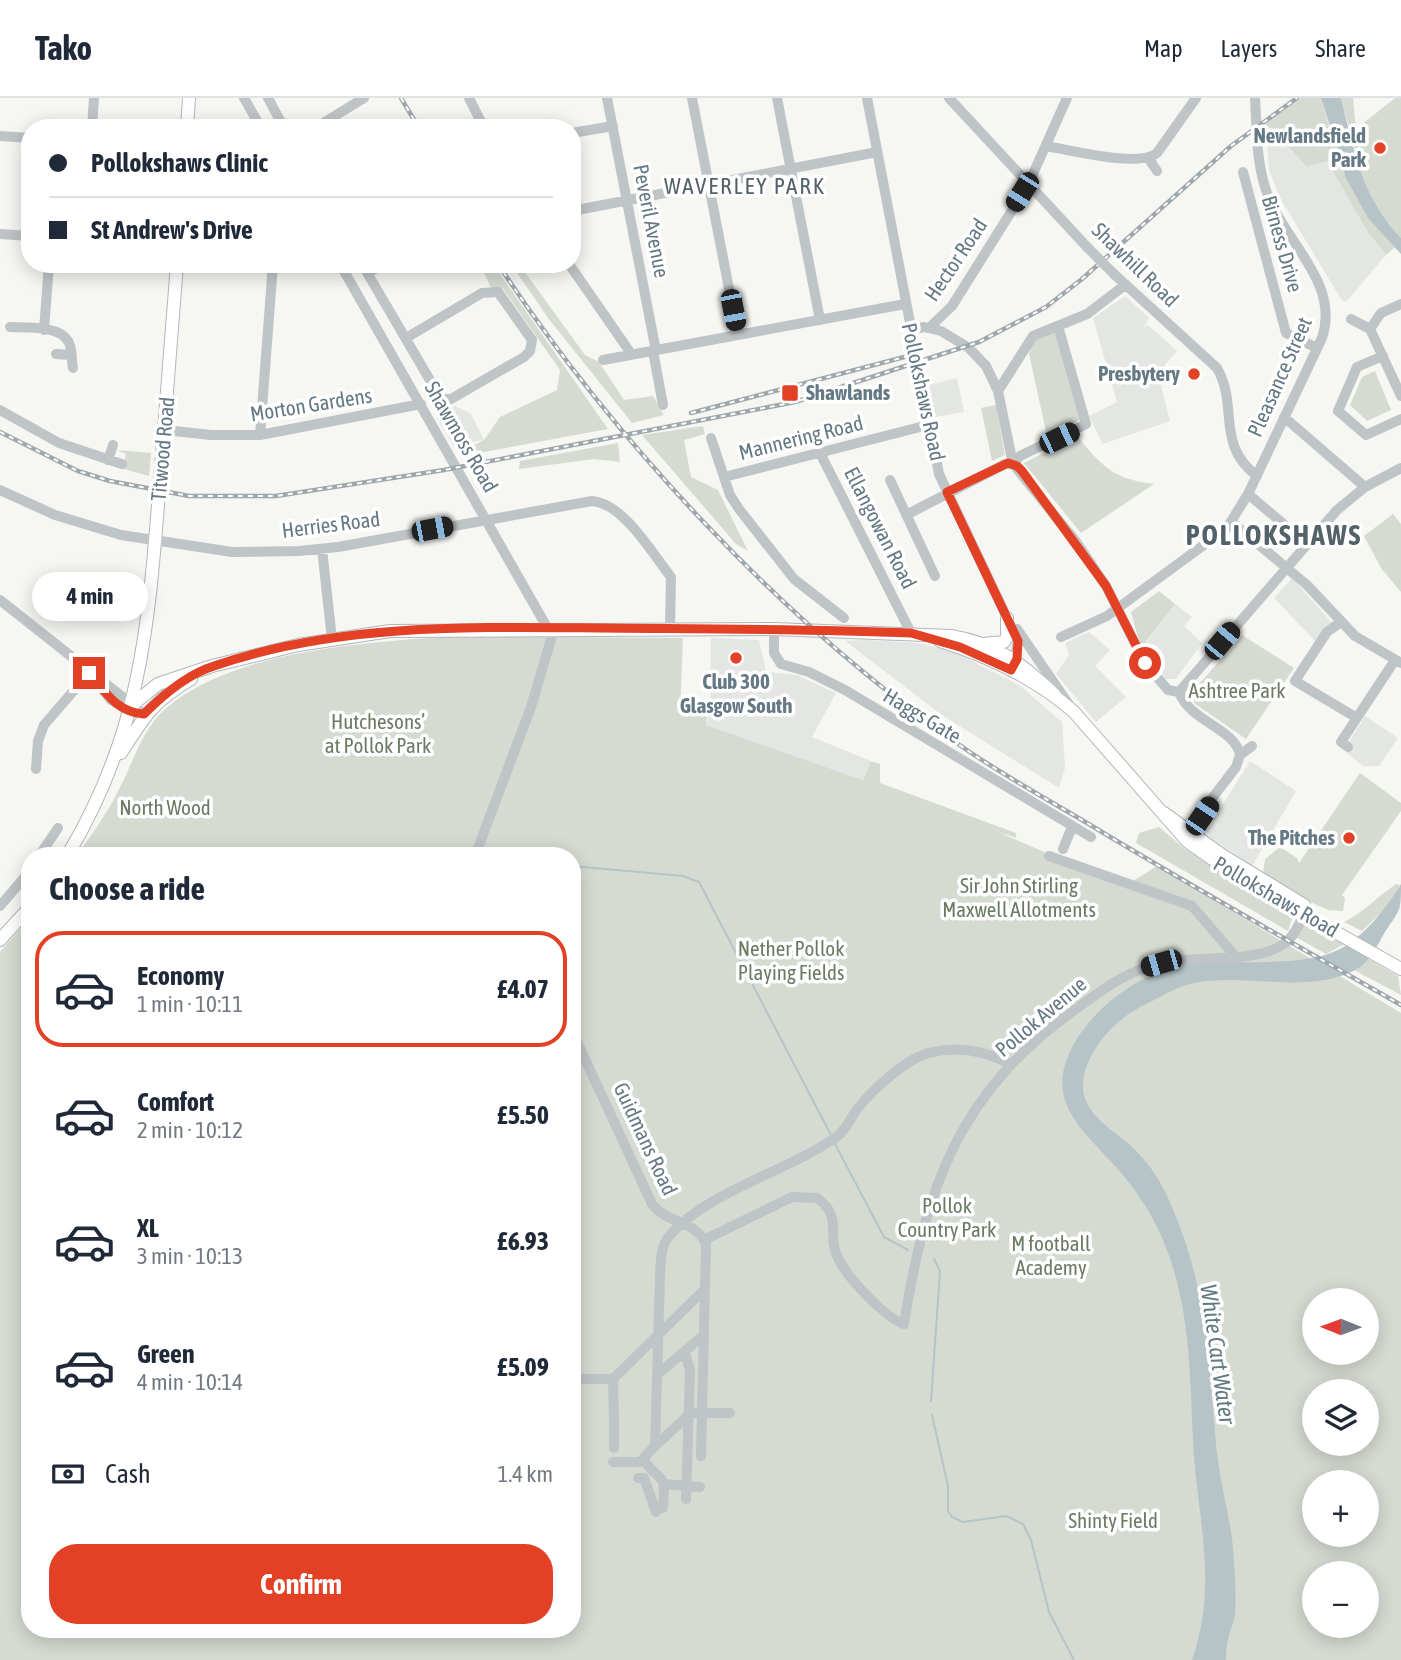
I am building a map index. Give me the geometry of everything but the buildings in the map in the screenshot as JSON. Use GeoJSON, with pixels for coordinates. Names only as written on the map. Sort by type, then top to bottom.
{"type":"FeatureCollection","features":[{"type":"Feature","properties":{"kind":"main road"},"geometry":{"type":"LineString","coordinates":[[188,119],[189,98]]}},
{"type":"Feature","properties":{"kind":"main road","name":"Titwood Road"},"geometry":{"type":"LineString","coordinates":[[112,769],[130,709],[147,634],[176,273]]}},
{"type":"Feature","properties":{"kind":"main road"},"geometry":{"type":"LineString","coordinates":[[979,643],[1004,642],[1007,637],[1007,618]]}},
{"type":"Feature","properties":{"kind":"main road"},"geometry":{"type":"LineString","coordinates":[[130,709],[145,692],[212,666],[332,639],[390,631],[548,628],[774,629],[915,634],[962,638],[979,643],[1014,664]]}},
{"type":"Feature","properties":{"kind":"main road","name":"Titwood Road"},"geometry":{"type":"LineString","coordinates":[[144,714],[150,654],[147,634]]}},
{"type":"Feature","properties":{"kind":"main road"},"geometry":{"type":"LineString","coordinates":[[915,634],[1014,664]]}},
{"type":"Feature","properties":{"kind":"main road","name":"Pollokshaws Road"},"geometry":{"type":"LineString","coordinates":[[1014,664],[1074,712],[1177,832],[1205,855],[1393,959],[1401,969]]}},
{"type":"Feature","properties":{"kind":"main road"},"geometry":{"type":"LineString","coordinates":[[72,847],[144,714],[175,688],[212,666]]}},
{"type":"Feature","properties":{"kind":"main road","name":"Pollokshaws Road"},"geometry":{"type":"LineString","coordinates":[[1162,812],[1306,911]]}},
{"type":"Feature","properties":{"kind":"main road"},"geometry":{"type":"LineString","coordinates":[[0,940],[21,917]]}},
{"type":"Feature","properties":{"kind":"street"},"geometry":{"type":"LineString","coordinates":[[93,119],[94,98]]}},
{"type":"Feature","properties":{"kind":"street"},"geometry":{"type":"LineString","coordinates":[[244,98],[256,119]]}},
{"type":"Feature","properties":{"kind":"street"},"geometry":{"type":"LineString","coordinates":[[268,98],[279,119]]}},
{"type":"Feature","properties":{"kind":"street"},"geometry":{"type":"LineString","coordinates":[[330,119],[364,98]]}},
{"type":"Feature","properties":{"kind":"street"},"geometry":{"type":"LineString","coordinates":[[469,98],[480,119]]}},
{"type":"Feature","properties":{"kind":"street","name":"Peveril Avenue"},"geometry":{"type":"LineString","coordinates":[[607,98],[663,405]]}},
{"type":"Feature","properties":{"kind":"street"},"geometry":{"type":"LineString","coordinates":[[692,98],[737,335]]}},
{"type":"Feature","properties":{"kind":"street"},"geometry":{"type":"LineString","coordinates":[[777,98],[820,320]]}},
{"type":"Feature","properties":{"kind":"street","name":"Pollokshaws Road"},"geometry":{"type":"LineString","coordinates":[[867,98],[928,425],[947,492],[1018,641],[1014,664]]}},
{"type":"Feature","properties":{"kind":"street","name":"Shawhill Road"},"geometry":{"type":"LineString","coordinates":[[948,98],[1025,189],[1217,368],[1224,379],[1233,449],[1245,467],[1257,476]]}},
{"type":"Feature","properties":{"kind":"street","name":"Hector Road"},"geometry":{"type":"LineString","coordinates":[[929,328],[953,306],[1025,189],[1067,98]]}},
{"type":"Feature","properties":{"kind":"street"},"geometry":{"type":"LineString","coordinates":[[1046,146],[1132,159],[1149,159],[1157,153],[1196,98]]}},
{"type":"Feature","properties":{"kind":"street","name":"Pleasance Street"},"geometry":{"type":"LineString","coordinates":[[1061,637],[1117,608],[1222,534],[1232,522],[1257,476],[1327,321],[1323,292],[1266,192],[1260,162],[1255,98]]}},
{"type":"Feature","properties":{"kind":"street"},"geometry":{"type":"LineString","coordinates":[[581,131],[613,125]]}},
{"type":"Feature","properties":{"kind":"street"},"geometry":{"type":"LineString","coordinates":[[0,136],[21,137]]}},
{"type":"Feature","properties":{"kind":"street"},"geometry":{"type":"LineString","coordinates":[[581,209],[877,152]]}},
{"type":"Feature","properties":{"kind":"street"},"geometry":{"type":"LineString","coordinates":[[1149,159],[1157,172]]}},
{"type":"Feature","properties":{"kind":"street","name":"Birness Drive"},"geometry":{"type":"LineString","coordinates":[[1243,172],[1286,333],[1317,348]]}},
{"type":"Feature","properties":{"kind":"street"},"geometry":{"type":"LineString","coordinates":[[0,234],[21,235]]}},
{"type":"Feature","properties":{"kind":"street"},"geometry":{"type":"LineString","coordinates":[[44,330],[48,273]]}},
{"type":"Feature","properties":{"kind":"street"},"geometry":{"type":"LineString","coordinates":[[260,435],[272,273]]}},
{"type":"Feature","properties":{"kind":"street","name":"Shawmoss Road"},"geometry":{"type":"LineString","coordinates":[[345,273],[548,628]]}},
{"type":"Feature","properties":{"kind":"street"},"geometry":{"type":"LineString","coordinates":[[367,273],[435,394],[447,400],[524,357],[530,351],[532,340],[498,292],[494,291],[482,293],[406,338]]}},
{"type":"Feature","properties":{"kind":"street"},"geometry":{"type":"LineString","coordinates":[[575,273],[632,355]]}},
{"type":"Feature","properties":{"kind":"street"},"geometry":{"type":"LineString","coordinates":[[998,391],[1028,341],[1039,332],[1087,314],[1125,285]]}},
{"type":"Feature","properties":{"kind":"street"},"geometry":{"type":"LineString","coordinates":[[603,360],[905,304]]}},
{"type":"Feature","properties":{"kind":"street"},"geometry":{"type":"LineString","coordinates":[[1370,329],[1381,313],[1401,304]]}},
{"type":"Feature","properties":{"kind":"street"},"geometry":{"type":"LineString","coordinates":[[369,314],[385,305]]}},
{"type":"Feature","properties":{"kind":"street"},"geometry":{"type":"LineString","coordinates":[[1351,319],[1370,329],[1401,396]]}},
{"type":"Feature","properties":{"kind":"street"},"geometry":{"type":"LineString","coordinates":[[905,515],[1005,464],[1013,464],[1020,456],[1086,424],[1058,326]]}},
{"type":"Feature","properties":{"kind":"street"},"geometry":{"type":"LineString","coordinates":[[10,327],[44,330],[63,335],[71,347],[73,368]]}},
{"type":"Feature","properties":{"kind":"street"},"geometry":{"type":"LineString","coordinates":[[910,330],[929,328],[947,333],[969,348],[986,366],[998,391],[1013,464],[1077,543],[1117,608],[1145,663],[1168,690],[1179,692]]}},
{"type":"Feature","properties":{"kind":"street"},"geometry":{"type":"LineString","coordinates":[[56,354],[70,355]]}},
{"type":"Feature","properties":{"kind":"street"},"geometry":{"type":"LineString","coordinates":[[1383,356],[1357,368],[1338,411],[1366,435],[1401,419]]}},
{"type":"Feature","properties":{"kind":"street","name":"Morton Gardens"},"geometry":{"type":"LineString","coordinates":[[164,430],[211,435],[260,435],[421,404]]}},
{"type":"Feature","properties":{"kind":"street"},"geometry":{"type":"LineString","coordinates":[[0,411],[59,443],[122,464]]}},
{"type":"Feature","properties":{"kind":"street"},"geometry":{"type":"LineString","coordinates":[[1284,417],[1365,487]]}},
{"type":"Feature","properties":{"kind":"street","name":"Mannering Road"},"geometry":{"type":"LineString","coordinates":[[724,477],[928,425]]}},
{"type":"Feature","properties":{"kind":"street"},"geometry":{"type":"LineString","coordinates":[[711,438],[724,477],[739,509],[794,579],[844,618]]}},
{"type":"Feature","properties":{"kind":"street"},"geometry":{"type":"LineString","coordinates":[[108,460],[113,445]]}},
{"type":"Feature","properties":{"kind":"street","name":"Ellangowan Road"},"geometry":{"type":"LineString","coordinates":[[820,453],[905,621],[915,634]]}},
{"type":"Feature","properties":{"kind":"street"},"geometry":{"type":"LineString","coordinates":[[1179,692],[1337,510],[1365,487],[1401,468]]}},
{"type":"Feature","properties":{"kind":"street"},"geometry":{"type":"LineString","coordinates":[[891,480],[935,576]]}},
{"type":"Feature","properties":{"kind":"street","name":"Herries Road"},"geometry":{"type":"LineString","coordinates":[[0,490],[89,527],[155,543],[232,552],[322,549],[486,519],[601,502],[617,509],[671,577],[670,629]]}},
{"type":"Feature","properties":{"kind":"street"},"geometry":{"type":"LineString","coordinates":[[1248,494],[1306,543]]}},
{"type":"Feature","properties":{"kind":"street"},"geometry":{"type":"LineString","coordinates":[[1232,522],[1307,584],[1355,636],[1398,662],[1357,718],[1344,745]]}},
{"type":"Feature","properties":{"kind":"street"},"geometry":{"type":"LineString","coordinates":[[322,549],[332,639]]}},
{"type":"Feature","properties":{"kind":"street"},"geometry":{"type":"LineString","coordinates":[[0,600],[89,673],[111,700],[144,714]]}},
{"type":"Feature","properties":{"kind":"street"},"geometry":{"type":"LineString","coordinates":[[1007,618],[1074,712]]}},
{"type":"Feature","properties":{"kind":"street"},"geometry":{"type":"LineString","coordinates":[[1340,622],[1327,632],[1295,681],[1357,718]]}},
{"type":"Feature","properties":{"kind":"street"},"geometry":{"type":"LineString","coordinates":[[478,847],[552,642],[548,628]]}},
{"type":"Feature","properties":{"kind":"street","name":"Haggs Gate"},"geometry":{"type":"LineString","coordinates":[[774,629],[774,653],[781,664],[809,672],[845,690],[1091,837]]}},
{"type":"Feature","properties":{"kind":"street"},"geometry":{"type":"LineString","coordinates":[[36,769],[38,741],[44,725],[89,673]]}},
{"type":"Feature","properties":{"kind":"street"},"geometry":{"type":"LineString","coordinates":[[1179,692],[1188,710],[1235,742],[1240,755]]}},
{"type":"Feature","properties":{"kind":"street"},"geometry":{"type":"LineString","coordinates":[[1188,830],[1200,818],[1236,767],[1240,755],[1252,746]]}},
{"type":"Feature","properties":{"kind":"street"},"geometry":{"type":"LineString","coordinates":[[1063,849],[1072,827]]}},
{"type":"Feature","properties":{"kind":"street"},"geometry":{"type":"LineString","coordinates":[[45,847],[58,828]]}},
{"type":"Feature","properties":{"kind":"street"},"geometry":{"type":"LineString","coordinates":[[1049,856],[1192,906],[1235,956]]}},
{"type":"Feature","properties":{"kind":"street"},"geometry":{"type":"LineString","coordinates":[[0,906],[21,882]]}},
{"type":"Feature","properties":{"kind":"street","name":"Pollok Avenue"},"geometry":{"type":"LineString","coordinates":[[704,1240],[792,1197],[817,1198],[831,1214],[836,1256],[894,1321],[904,1324],[914,1261],[936,1182],[976,1105],[1011,1064],[1057,1022],[1128,972],[1200,957],[1235,956],[1284,944],[1306,911]]}},
{"type":"Feature","properties":{"kind":"street"},"geometry":{"type":"LineString","coordinates":[[655,1446],[662,1253],[668,1236],[711,1204],[832,1140],[884,1082],[926,1053],[961,1049],[989,1053],[1011,1064]]}},
{"type":"Feature","properties":{"kind":"street","name":"Guidmans Road"},"geometry":{"type":"LineString","coordinates":[[581,1050],[652,1204],[663,1216],[699,1230],[704,1240]]}},
{"type":"Feature","properties":{"kind":"street"},"geometry":{"type":"LineString","coordinates":[[701,1456],[704,1240]]}},
{"type":"Feature","properties":{"kind":"street"},"geometry":{"type":"LineString","coordinates":[[614,1434],[613,1379],[659,1331],[705,1289]]}},
{"type":"Feature","properties":{"kind":"street"},"geometry":{"type":"LineString","coordinates":[[658,1374],[704,1335]]}},
{"type":"Feature","properties":{"kind":"street"},"geometry":{"type":"LineString","coordinates":[[685,1353],[690,1370],[686,1499]]}},
{"type":"Feature","properties":{"kind":"street"},"geometry":{"type":"LineString","coordinates":[[581,1379],[613,1379]]}},
{"type":"Feature","properties":{"kind":"street"},"geometry":{"type":"LineString","coordinates":[[643,1461],[655,1446],[688,1416],[730,1413]]}},
{"type":"Feature","properties":{"kind":"street"},"geometry":{"type":"LineString","coordinates":[[613,1462],[643,1461],[662,1477],[663,1508],[656,1511],[644,1478],[638,1478]]}},
{"type":"Feature","properties":{"kind":"street"},"geometry":{"type":"LineString","coordinates":[[664,1484],[700,1487]]}},
{"type":"Feature","properties":{"kind":"shaded area"},"geometry":{"type":"Polygon","coordinates":[[[1321,98],[1341,98],[1361,172],[1377,206],[1401,238],[1401,254],[1368,218],[1346,178],[1321,98]]]}},
{"type":"Feature","properties":{"kind":"shaded area"},"geometry":{"type":"Polygon","coordinates":[[[1267,140],[1282,140],[1307,167],[1327,161],[1367,231],[1386,255],[1346,302],[1341,299],[1280,198],[1269,170],[1267,140]]]}},
{"type":"Feature","properties":{"kind":"shaded area"},"geometry":{"type":"Polygon","coordinates":[[[1125,296],[1149,318],[1143,328],[1148,325],[1177,351],[1158,373],[1170,421],[1103,444],[1089,416],[1117,402],[1093,318],[1125,296]]]}},
{"type":"Feature","properties":{"kind":"shaded area"},"geometry":{"type":"Polygon","coordinates":[[[957,378],[964,412],[935,417],[929,385],[957,378]]]}},
{"type":"Feature","properties":{"kind":"shaded area"},"geometry":{"type":"Polygon","coordinates":[[[455,406],[471,414],[484,440],[453,446],[436,416],[455,406]]]}},
{"type":"Feature","properties":{"kind":"shaded area"},"geometry":{"type":"Polygon","coordinates":[[[1292,578],[1333,624],[1316,642],[1274,598],[1292,578]]]}},
{"type":"Feature","properties":{"kind":"shaded area"},"geometry":{"type":"Polygon","coordinates":[[[1175,604],[1192,617],[1184,626],[1202,643],[1176,679],[1166,679],[1142,648],[1175,604]]]}},
{"type":"Feature","properties":{"kind":"shaded area"},"geometry":{"type":"Polygon","coordinates":[[[1089,632],[1110,650],[1095,666],[1126,697],[1096,722],[1056,674],[1069,655],[1065,643],[1089,632]]]}},
{"type":"Feature","properties":{"kind":"shaded area"},"geometry":{"type":"Polygon","coordinates":[[[711,638],[759,640],[766,672],[797,675],[836,693],[812,737],[871,761],[863,780],[706,725],[706,715],[710,714],[711,638]]]}},
{"type":"Feature","properties":{"kind":"shaded area"},"geometry":{"type":"Polygon","coordinates":[[[845,641],[917,643],[952,651],[1019,685],[1062,722],[1065,768],[1059,788],[942,715],[845,641]]]}},
{"type":"Feature","properties":{"kind":"shaded area"},"geometry":{"type":"Polygon","coordinates":[[[1365,716],[1398,738],[1379,766],[1363,766],[1347,753],[1349,742],[1365,716]]]}},
{"type":"Feature","properties":{"kind":"shaded area"},"geometry":{"type":"Polygon","coordinates":[[[1250,761],[1296,791],[1252,866],[1211,838],[1206,831],[1250,761]]]}},
{"type":"Feature","properties":{"kind":"shaded area"},"geometry":{"type":"Polygon","coordinates":[[[1401,884],[1397,914],[1370,957],[1357,969],[1318,981],[1214,980],[1182,987],[1136,1009],[1118,1023],[1102,1039],[1086,1068],[1083,1084],[1084,1097],[1089,1108],[1142,1157],[1166,1193],[1192,1264],[1205,1325],[1217,1453],[1233,1549],[1236,1601],[1226,1660],[1192,1660],[1204,1608],[1205,1558],[1194,1457],[1190,1370],[1178,1284],[1158,1229],[1145,1205],[1070,1112],[1062,1081],[1066,1062],[1075,1042],[1096,1014],[1139,981],[1189,964],[1286,961],[1332,953],[1367,929],[1401,884]]]}},
{"type":"Feature","properties":{"kind":"green space"},"geometry":{"type":"Polygon","coordinates":[[[1301,98],[1321,98],[1333,141],[1356,195],[1395,247],[1386,255],[1367,231],[1327,161],[1307,167],[1282,140],[1267,140],[1265,128],[1262,126],[1301,98]]]}},
{"type":"Feature","properties":{"kind":"green space","name":"Newlandsfield Park"},"geometry":{"type":"Polygon","coordinates":[[[1341,98],[1353,98],[1356,129],[1395,98],[1401,98],[1401,238],[1387,222],[1368,189],[1341,98]]]}},
{"type":"Feature","properties":{"kind":"green space"},"geometry":{"type":"Polygon","coordinates":[[[484,273],[499,273],[608,429],[463,456],[463,451],[484,440],[500,417],[557,390],[560,370],[503,289],[491,288],[484,273]]]}},
{"type":"Feature","properties":{"kind":"green space"},"geometry":{"type":"Polygon","coordinates":[[[517,273],[526,273],[585,355],[599,362],[624,400],[653,396],[664,415],[632,423],[548,318],[517,273]]]}},
{"type":"Feature","properties":{"kind":"green space"},"geometry":{"type":"Polygon","coordinates":[[[1056,331],[1082,419],[1047,436],[1029,354],[1033,342],[1056,331]]]}},
{"type":"Feature","properties":{"kind":"green space"},"geometry":{"type":"Polygon","coordinates":[[[1375,371],[1391,410],[1367,421],[1350,405],[1362,377],[1375,371]]]}},
{"type":"Feature","properties":{"kind":"green space"},"geometry":{"type":"Polygon","coordinates":[[[996,405],[1005,455],[992,461],[981,408],[996,405]]]}},
{"type":"Feature","properties":{"kind":"green space"},"geometry":{"type":"Polygon","coordinates":[[[703,426],[705,434],[684,440],[691,477],[718,490],[748,551],[736,544],[642,435],[703,426]]]}},
{"type":"Feature","properties":{"kind":"green space"},"geometry":{"type":"Polygon","coordinates":[[[1077,436],[1094,456],[1118,475],[1154,484],[1081,533],[1024,463],[1077,436]]]}},
{"type":"Feature","properties":{"kind":"green space"},"geometry":{"type":"Polygon","coordinates":[[[618,443],[620,462],[594,459],[519,469],[520,461],[618,443]]]}},
{"type":"Feature","properties":{"kind":"green space"},"geometry":{"type":"Polygon","coordinates":[[[117,450],[151,453],[149,476],[123,469],[126,454],[117,450]]]}},
{"type":"Feature","properties":{"kind":"green space"},"geometry":{"type":"Polygon","coordinates":[[[1393,514],[1401,524],[1401,592],[1381,568],[1364,536],[1393,514]]]}},
{"type":"Feature","properties":{"kind":"green space"},"geometry":{"type":"Polygon","coordinates":[[[1159,591],[1175,604],[1141,648],[1131,612],[1159,591]]]}},
{"type":"Feature","properties":{"kind":"green space","name":"Ashtree Park"},"geometry":{"type":"Polygon","coordinates":[[[1242,635],[1294,668],[1246,739],[1194,703],[1193,691],[1242,635]]]}},
{"type":"Feature","properties":{"kind":"green space","name":"Pollok Country Park"},"geometry":{"type":"Polygon","coordinates":[[[459,636],[683,638],[680,714],[706,715],[706,725],[863,780],[871,761],[880,764],[880,783],[1016,833],[1016,838],[996,831],[1065,861],[1128,884],[1157,866],[1401,1013],[1401,1660],[0,1660],[0,952],[21,928],[21,1638],[581,1638],[581,847],[83,847],[113,801],[149,728],[164,710],[193,690],[227,674],[264,661],[345,646],[459,636]]]}},
{"type":"Feature","properties":{"kind":"green space","name":"The Pitches"},"geometry":{"type":"Polygon","coordinates":[[[1360,773],[1401,803],[1401,811],[1342,895],[1345,898],[1343,911],[1328,910],[1308,901],[1263,872],[1265,859],[1280,847],[1297,858],[1299,863],[1360,773]]]}},
{"type":"Feature","properties":{"kind":"green space"},"geometry":{"type":"Polygon","coordinates":[[[1159,827],[1185,849],[1293,916],[1288,931],[1136,843],[1139,833],[1159,827]]]}},
{"type":"Feature","properties":{"kind":"green space"},"geometry":{"type":"Polygon","coordinates":[[[1396,884],[1400,885],[1387,907],[1362,931],[1344,922],[1358,914],[1396,884]]]}},
{"type":"Feature","properties":{"kind":"green space"},"geometry":{"type":"Polygon","coordinates":[[[1303,925],[1347,943],[1326,954],[1294,936],[1303,925]]]}},
{"type":"Feature","properties":{"kind":"green space"},"geometry":{"type":"Polygon","coordinates":[[[1369,959],[1398,976],[1401,995],[1354,970],[1369,959]]]}},
{"type":"Feature","properties":{"kind":"waterway"},"geometry":{"type":"LineString","coordinates":[[581,867],[683,876],[699,882],[832,1137]]}},
{"type":"Feature","properties":{"kind":"waterway"},"geometry":{"type":"LineString","coordinates":[[834,1142],[884,1237],[908,1250]]}},
{"type":"Feature","properties":{"kind":"waterway"},"geometry":{"type":"LineString","coordinates":[[931,1401],[940,1271],[934,1259]]}},
{"type":"Feature","properties":{"kind":"waterway"},"geometry":{"type":"LineString","coordinates":[[932,1415],[948,1486],[948,1511],[952,1517],[963,1522],[1006,1516],[1023,1524],[1031,1540],[1049,1612],[1074,1660]]}},
{"type":"Feature","properties":{"kind":"railway"},"geometry":{"type":"LineString","coordinates":[[401,98],[414,119]]}},
{"type":"Feature","properties":{"kind":"railway"},"geometry":{"type":"LineString","coordinates":[[0,432],[78,471],[110,481],[189,496],[276,496],[444,470],[795,402],[979,342],[1046,307],[1082,279],[1231,146],[1297,98]]}},
{"type":"Feature","properties":{"kind":"railway"},"geometry":{"type":"LineString","coordinates":[[504,273],[595,398],[707,526],[768,587],[895,697],[1007,776],[1401,1005]]}},
{"type":"Feature","properties":{"kind":"railway"},"geometry":{"type":"LineString","coordinates":[[691,413],[912,355]]}},
{"type":"Feature","properties":{"kind":"place","name":"Newlandsfield Park"},"geometry":{"type":"Point","coordinates":[1380,148]}},
{"type":"Feature","properties":{"kind":"place","name":"Presbytery"},"geometry":{"type":"Point","coordinates":[1194,374]}},
{"type":"Feature","properties":{"kind":"place","name":"Shawlands"},"geometry":{"type":"Point","coordinates":[790,393]}},
{"type":"Feature","properties":{"kind":"place","name":"Club 300 Glasgow South"},"geometry":{"type":"Point","coordinates":[736,658]}},
{"type":"Feature","properties":{"kind":"place","name":"The Pitches"},"geometry":{"type":"Point","coordinates":[1349,838]}},
{"type":"Feature","properties":{"kind":"district","name":"WAVERLEY PARK"},"geometry":{"type":"Point","coordinates":[745,186]}},
{"type":"Feature","properties":{"kind":"district","name":"POLLOKSHAWS"},"geometry":{"type":"Point","coordinates":[1274,535]}},
{"type":"Feature","properties":{"kind":"route"},"geometry":{"type":"LineString","coordinates":[[89,673],[117,705],[129,713],[144,714],[159,699],[212,666],[298,645],[390,631],[548,628],[774,629],[911,633],[960,647],[1011,670],[1017,659],[1018,641],[947,492],[1008,463],[1022,471],[1077,543],[1106,586],[1132,643],[1145,663]]}},
{"type":"Feature","properties":{"kind":"park label","name":"Hutchesons’ at Pollok Park"},"geometry":{"type":"Point","coordinates":[378,734]}},
{"type":"Feature","properties":{"kind":"park label","name":"North Wood"},"geometry":{"type":"Point","coordinates":[165,808]}},
{"type":"Feature","properties":{"kind":"park label","name":"Sir John Stirling Maxwell Allotments"},"geometry":{"type":"Point","coordinates":[1019,898]}},
{"type":"Feature","properties":{"kind":"park label","name":"Nether Pollok Playing Fields"},"geometry":{"type":"Point","coordinates":[791,961]}},
{"type":"Feature","properties":{"kind":"park label","name":"M football Academy"},"geometry":{"type":"Point","coordinates":[1051,1256]}},
{"type":"Feature","properties":{"kind":"park label","name":"Shinty Field"},"geometry":{"type":"Point","coordinates":[1113,1521]}},
{"type":"Feature","properties":{"kind":"water label","name":"White Cart Water"},"geometry":{"type":"Point","coordinates":[1218,1354]}}]}
